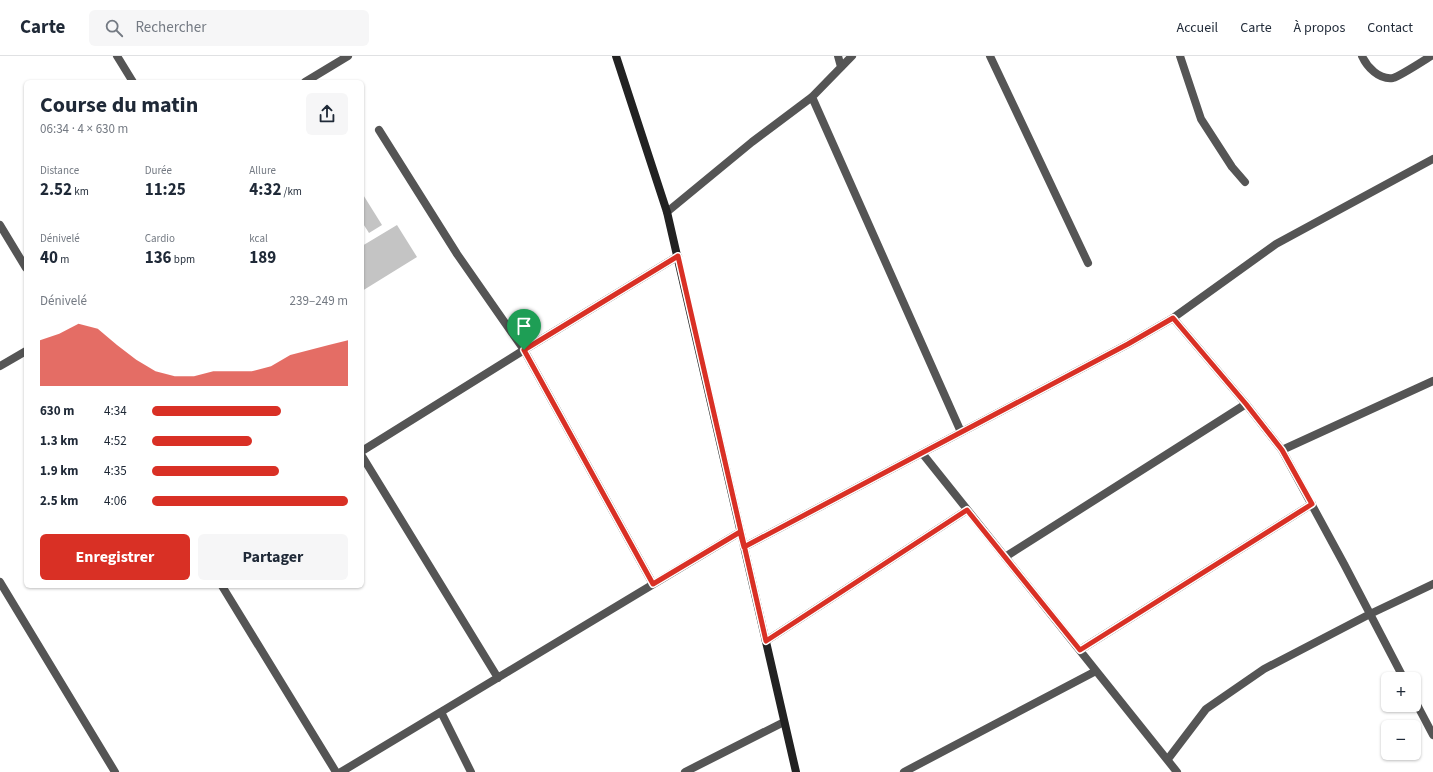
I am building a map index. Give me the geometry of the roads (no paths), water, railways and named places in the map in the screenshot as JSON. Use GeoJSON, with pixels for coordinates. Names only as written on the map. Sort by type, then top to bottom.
{"type":"FeatureCollection","features":[{"type":"Feature","properties":{"kind":"street"},"geometry":{"type":"LineString","coordinates":[[117,56],[132,80]]}},
{"type":"Feature","properties":{"kind":"street"},"geometry":{"type":"LineString","coordinates":[[308,80],[348,56]]}},
{"type":"Feature","properties":{"kind":"street"},"geometry":{"type":"LineString","coordinates":[[616,56],[668,212],[796,772]]}},
{"type":"Feature","properties":{"kind":"street"},"geometry":{"type":"LineString","coordinates":[[838,56],[841,67]]}},
{"type":"Feature","properties":{"kind":"street"},"geometry":{"type":"LineString","coordinates":[[668,212],[752,142],[812,97],[852,56]]}},
{"type":"Feature","properties":{"kind":"street"},"geometry":{"type":"LineString","coordinates":[[990,56],[1088,262]]}},
{"type":"Feature","properties":{"kind":"street"},"geometry":{"type":"LineString","coordinates":[[1180,56],[1201,118],[1232,167],[1245,182]]}},
{"type":"Feature","properties":{"kind":"street"},"geometry":{"type":"LineString","coordinates":[[1362,56],[1366,64],[1382,78],[1394,78],[1431,56]]}},
{"type":"Feature","properties":{"kind":"street"},"geometry":{"type":"LineString","coordinates":[[812,97],[961,432]]}},
{"type":"Feature","properties":{"kind":"street"},"geometry":{"type":"LineString","coordinates":[[379,130],[457,254],[524,350],[653,584]]}},
{"type":"Feature","properties":{"kind":"street"},"geometry":{"type":"LineString","coordinates":[[744,547],[1128,344],[1173,318],[1276,244],[1433,159]]}},
{"type":"Feature","properties":{"kind":"street"},"geometry":{"type":"LineString","coordinates":[[0,225],[24,265]]}},
{"type":"Feature","properties":{"kind":"street"},"geometry":{"type":"LineString","coordinates":[[364,450],[678,256]]}},
{"type":"Feature","properties":{"kind":"street"},"geometry":{"type":"LineString","coordinates":[[1173,318],[1246,404],[1282,450],[1400,672]]}},
{"type":"Feature","properties":{"kind":"street"},"geometry":{"type":"LineString","coordinates":[[0,366],[24,352]]}},
{"type":"Feature","properties":{"kind":"street"},"geometry":{"type":"LineString","coordinates":[[1282,450],[1433,381]]}},
{"type":"Feature","properties":{"kind":"street"},"geometry":{"type":"LineString","coordinates":[[1005,557],[1246,404]]}},
{"type":"Feature","properties":{"kind":"street"},"geometry":{"type":"LineString","coordinates":[[922,453],[1177,772]]}},
{"type":"Feature","properties":{"kind":"street"},"geometry":{"type":"LineString","coordinates":[[364,459],[498,678]]}},
{"type":"Feature","properties":{"kind":"street"},"geometry":{"type":"LineString","coordinates":[[1080,650],[1312,504]]}},
{"type":"Feature","properties":{"kind":"street"},"geometry":{"type":"LineString","coordinates":[[766,641],[967,510]]}},
{"type":"Feature","properties":{"kind":"street"},"geometry":{"type":"LineString","coordinates":[[341,772],[740,532]]}},
{"type":"Feature","properties":{"kind":"street"},"geometry":{"type":"LineString","coordinates":[[0,582],[115,772]]}},
{"type":"Feature","properties":{"kind":"street"},"geometry":{"type":"LineString","coordinates":[[1168,759],[1206,709],[1264,669],[1370,614],[1433,584]]}},
{"type":"Feature","properties":{"kind":"street"},"geometry":{"type":"LineString","coordinates":[[223,588],[336,772]]}},
{"type":"Feature","properties":{"kind":"street"},"geometry":{"type":"LineString","coordinates":[[904,772],[1096,671]]}},
{"type":"Feature","properties":{"kind":"street"},"geometry":{"type":"LineString","coordinates":[[441,712],[471,772]]}},
{"type":"Feature","properties":{"kind":"street"},"geometry":{"type":"LineString","coordinates":[[1421,712],[1433,735]]}},
{"type":"Feature","properties":{"kind":"street"},"geometry":{"type":"LineString","coordinates":[[685,772],[784,722]]}}]}
